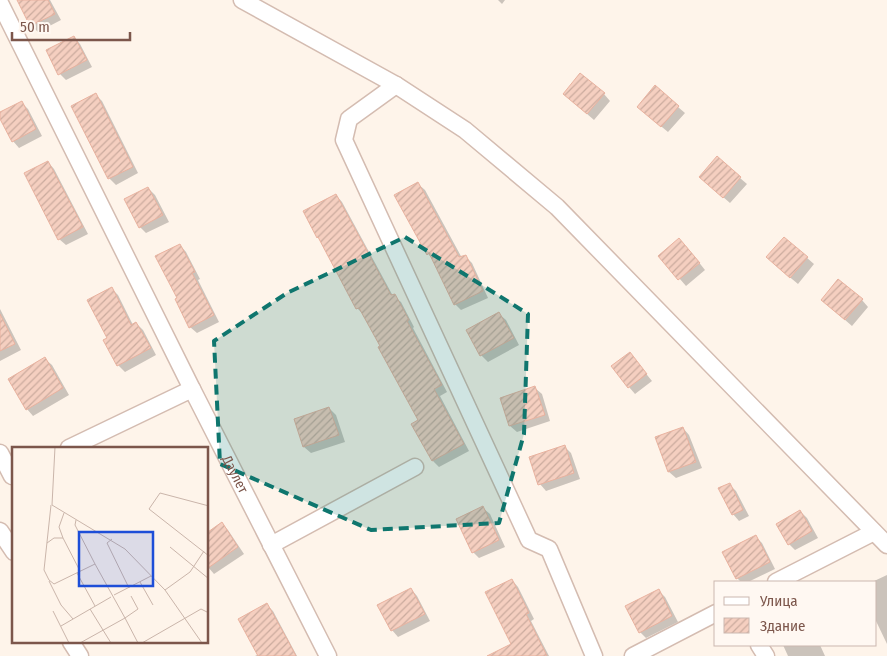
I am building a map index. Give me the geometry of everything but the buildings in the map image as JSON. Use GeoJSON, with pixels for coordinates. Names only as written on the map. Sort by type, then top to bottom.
{"type":"FeatureCollection","features":[{"type":"Feature","properties":{"kind":"street"},"geometry":{"type":"LineString","coordinates":[[242,0],[396,85],[465,130],[557,207],[887,545]]}},
{"type":"Feature","properties":{"kind":"street","name":"Даулет"},"geometry":{"type":"LineString","coordinates":[[0,3],[192,389],[328,656]]}},
{"type":"Feature","properties":{"kind":"street"},"geometry":{"type":"LineString","coordinates":[[396,85],[349,119],[344,140],[529,540],[549,549],[594,656]]}},
{"type":"Feature","properties":{"kind":"street"},"geometry":{"type":"LineString","coordinates":[[71,447],[192,389]]}},
{"type":"Feature","properties":{"kind":"street"},"geometry":{"type":"LineString","coordinates":[[0,453],[9,478]]}},
{"type":"Feature","properties":{"kind":"street"},"geometry":{"type":"LineString","coordinates":[[271,545],[416,467]]}},
{"type":"Feature","properties":{"kind":"street"},"geometry":{"type":"LineString","coordinates":[[0,531],[12,549]]}},
{"type":"Feature","properties":{"kind":"street"},"geometry":{"type":"LineString","coordinates":[[778,581],[874,532]]}},
{"type":"Feature","properties":{"kind":"street"},"geometry":{"type":"LineString","coordinates":[[633,656],[714,614]]}},
{"type":"Feature","properties":{"kind":"street"},"geometry":{"type":"LineString","coordinates":[[72,644],[80,656]]}},
{"type":"Feature","properties":{"kind":"highlighted area"},"geometry":{"type":"Polygon","coordinates":[[[405,237],[528,314],[524,434],[499,523],[371,530],[220,464],[214,341],[287,293],[405,237]]]}}]}
